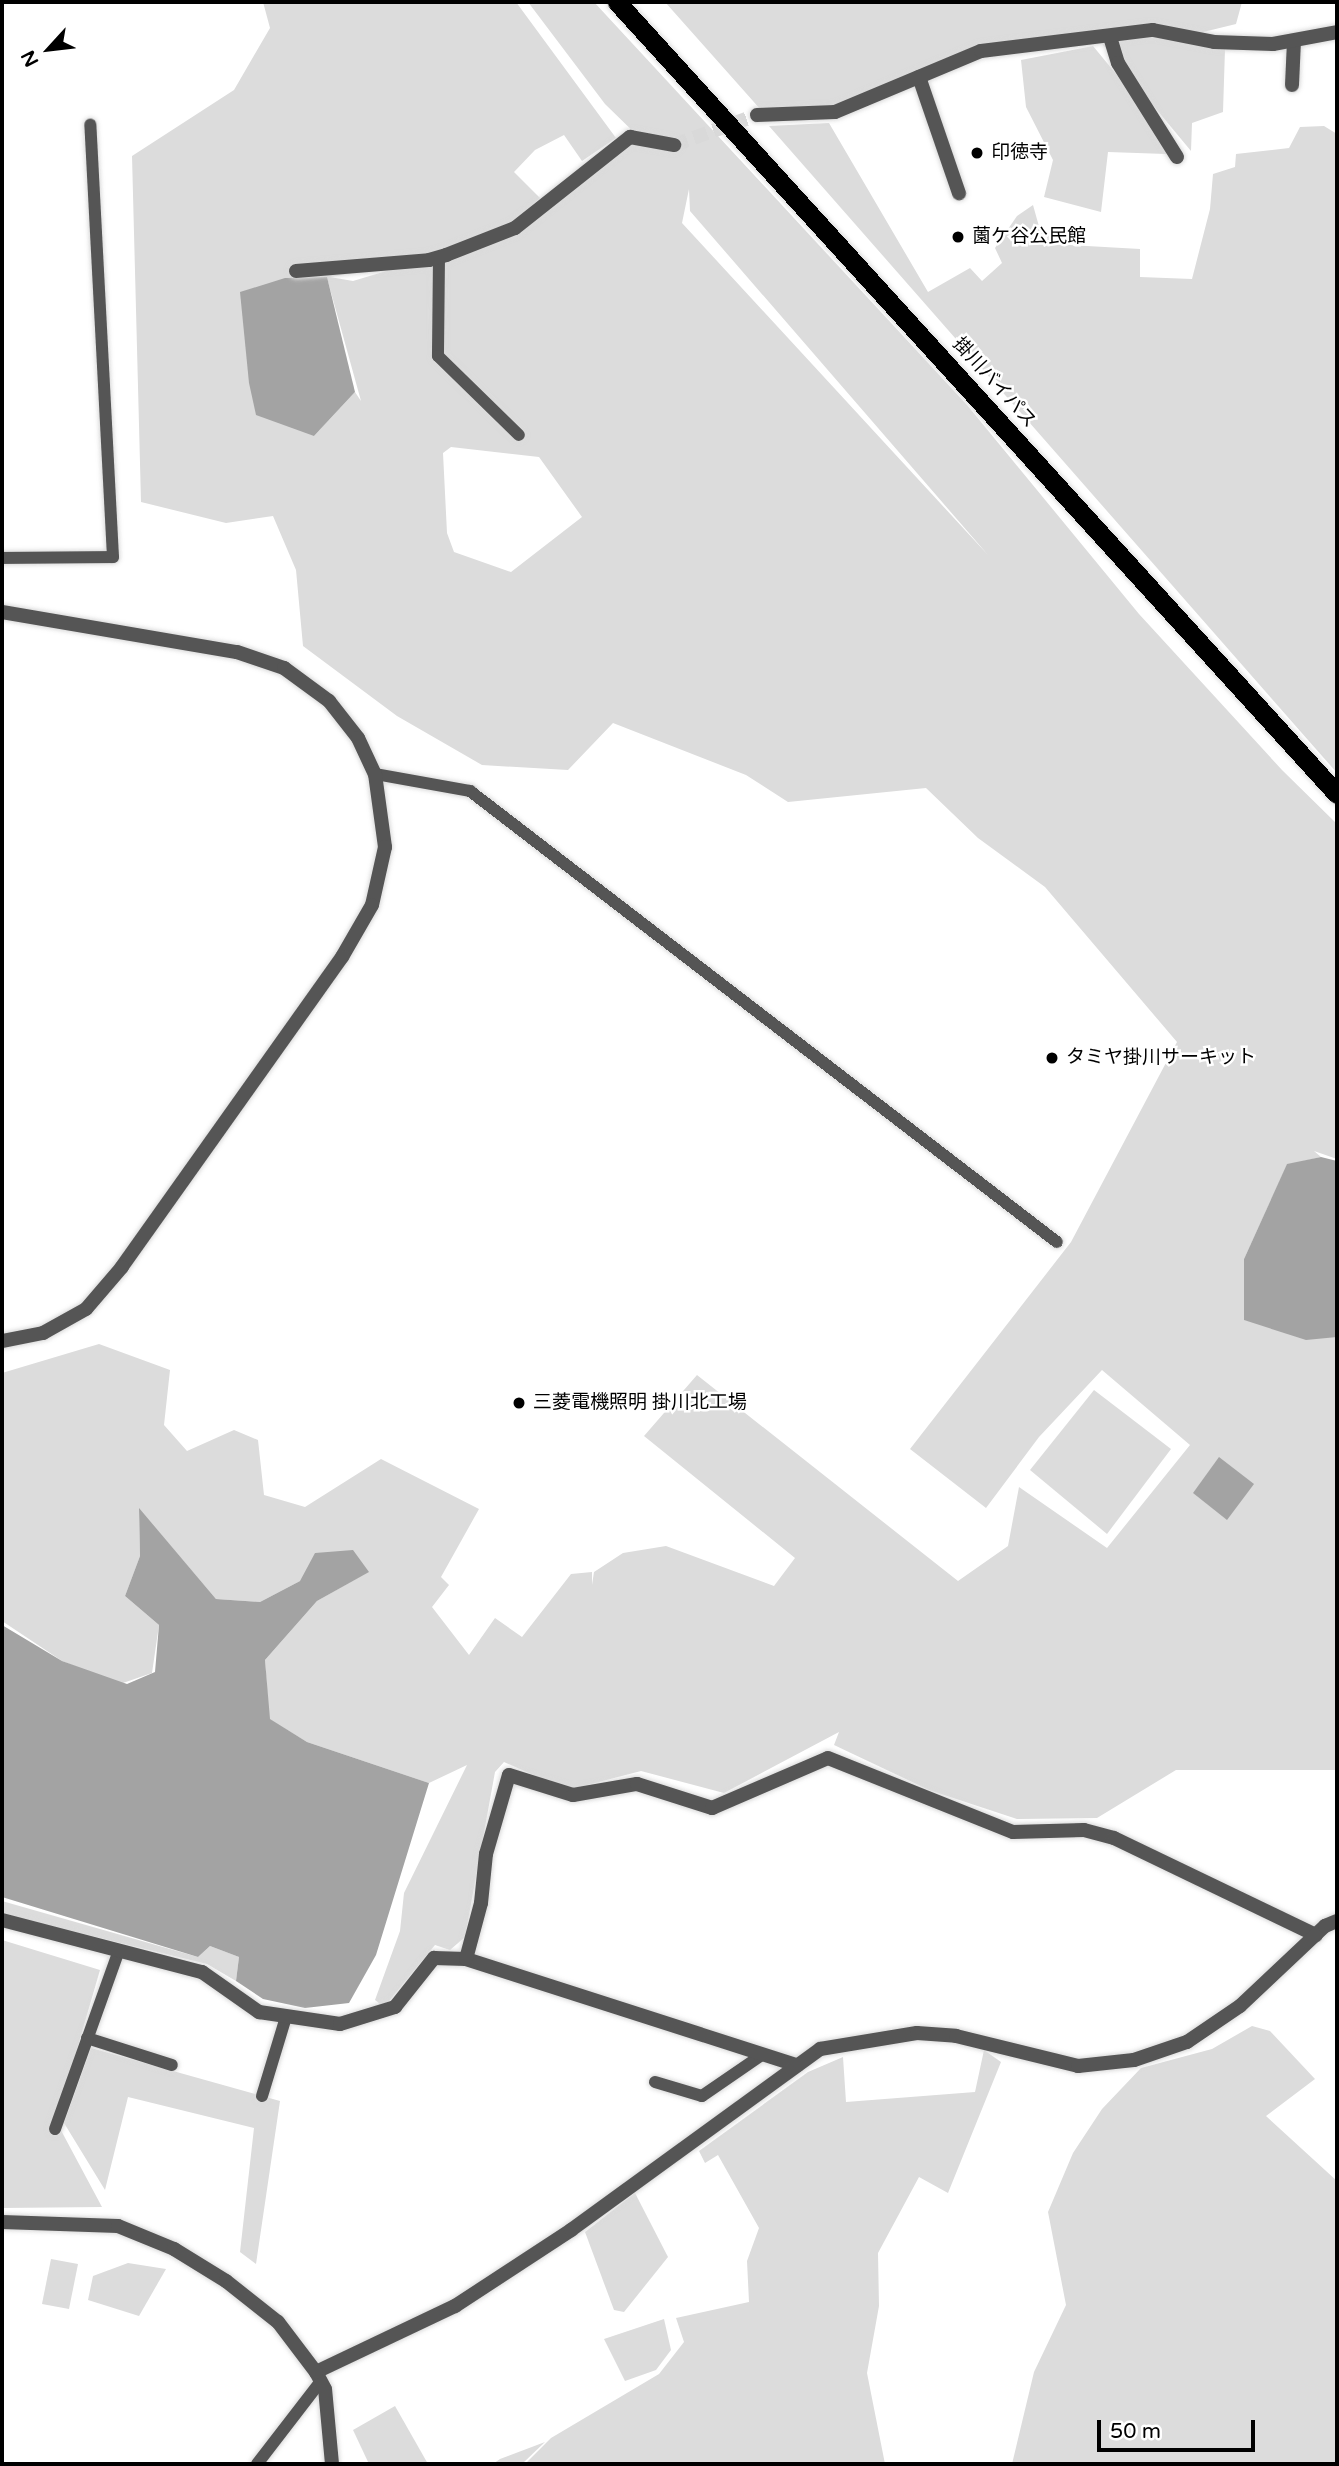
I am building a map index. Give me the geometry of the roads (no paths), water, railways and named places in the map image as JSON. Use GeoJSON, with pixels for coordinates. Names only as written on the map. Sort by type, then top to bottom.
{"type":"FeatureCollection","features":[{"type":"Feature","properties":{"kind":"highway","name":"掛川バイパス"},"geometry":{"type":"LineString","coordinates":[[617,2],[1337,794]]}},
{"type":"Feature","properties":{"kind":"street"},"geometry":{"type":"LineString","coordinates":[[757,115],[835,112],[981,51],[1153,30],[1214,42],[1294,41],[1337,32]]}},
{"type":"Feature","properties":{"kind":"street"},"geometry":{"type":"LineString","coordinates":[[1110,37],[1118,63],[1177,157]]}},
{"type":"Feature","properties":{"kind":"street"},"geometry":{"type":"LineString","coordinates":[[1292,85],[1294,41]]}},
{"type":"Feature","properties":{"kind":"street"},"geometry":{"type":"LineString","coordinates":[[919,77],[959,193]]}},
{"type":"Feature","properties":{"kind":"street"},"geometry":{"type":"LineString","coordinates":[[296,271],[439,257],[515,228],[630,138],[674,145]]}},
{"type":"Feature","properties":{"kind":"street"},"geometry":{"type":"LineString","coordinates":[[2,612],[237,652],[284,668],[329,701],[358,738],[375,774],[385,847],[372,905],[342,957],[122,1267],[86,1308],[43,1332],[2,1341]]}},
{"type":"Feature","properties":{"kind":"street"},"geometry":{"type":"LineString","coordinates":[[466,1959],[481,1903],[486,1854],[509,1775],[573,1795],[637,1784],[712,1808],[828,1758],[1013,1832],[1084,1830],[1114,1838],[1316,1935]]}},
{"type":"Feature","properties":{"kind":"street"},"geometry":{"type":"LineString","coordinates":[[2,1920],[118,1953],[202,1972],[259,2012],[340,2024],[374,2017],[395,2007],[434,1958],[466,1959],[797,2065]]}},
{"type":"Feature","properties":{"kind":"street"},"geometry":{"type":"LineString","coordinates":[[319,2376],[455,2306],[571,2230],[820,2049],[917,2033],[956,2036],[1079,2066],[1134,2060],[1187,2042],[1219,2021],[1316,1935],[1337,1921]]}},
{"type":"Feature","properties":{"kind":"street"},"geometry":{"type":"LineString","coordinates":[[2,2222],[118,2226],[174,2249],[226,2281],[278,2322],[319,2376],[332,2464]]}},
{"type":"Feature","properties":{"kind":"lane"},"geometry":{"type":"LineString","coordinates":[[2,558],[113,557],[90,125]]}},
{"type":"Feature","properties":{"kind":"lane"},"geometry":{"type":"LineString","coordinates":[[439,257],[438,356],[519,435]]}},
{"type":"Feature","properties":{"kind":"lane"},"geometry":{"type":"LineString","coordinates":[[375,774],[470,791],[1057,1242]]}},
{"type":"Feature","properties":{"kind":"lane"},"geometry":{"type":"LineString","coordinates":[[55,2129],[118,1953]]}},
{"type":"Feature","properties":{"kind":"lane"},"geometry":{"type":"LineString","coordinates":[[262,2096],[286,2017]]}},
{"type":"Feature","properties":{"kind":"lane"},"geometry":{"type":"LineString","coordinates":[[87,2038],[172,2065]]}},
{"type":"Feature","properties":{"kind":"lane"},"geometry":{"type":"LineString","coordinates":[[655,2082],[702,2096],[763,2054]]}},
{"type":"Feature","properties":{"kind":"lane"},"geometry":{"type":"LineString","coordinates":[[263,2462],[319,2376]]}},
{"type":"Feature","properties":{"kind":"tunnel"},"geometry":{"type":"LineString","coordinates":[[674,145],[757,115]]}},
{"type":"Feature","properties":{"kind":"place","name":"印徳寺"},"geometry":{"type":"Point","coordinates":[977,153]}},
{"type":"Feature","properties":{"kind":"place","name":"薗ケ谷公民館"},"geometry":{"type":"Point","coordinates":[958,237]}},
{"type":"Feature","properties":{"kind":"place","name":"タミヤ掛川サーキット"},"geometry":{"type":"Point","coordinates":[1052,1058]}},
{"type":"Feature","properties":{"kind":"place","name":"三菱電機照明 掛川北工場"},"geometry":{"type":"Point","coordinates":[519,1403]}}]}
